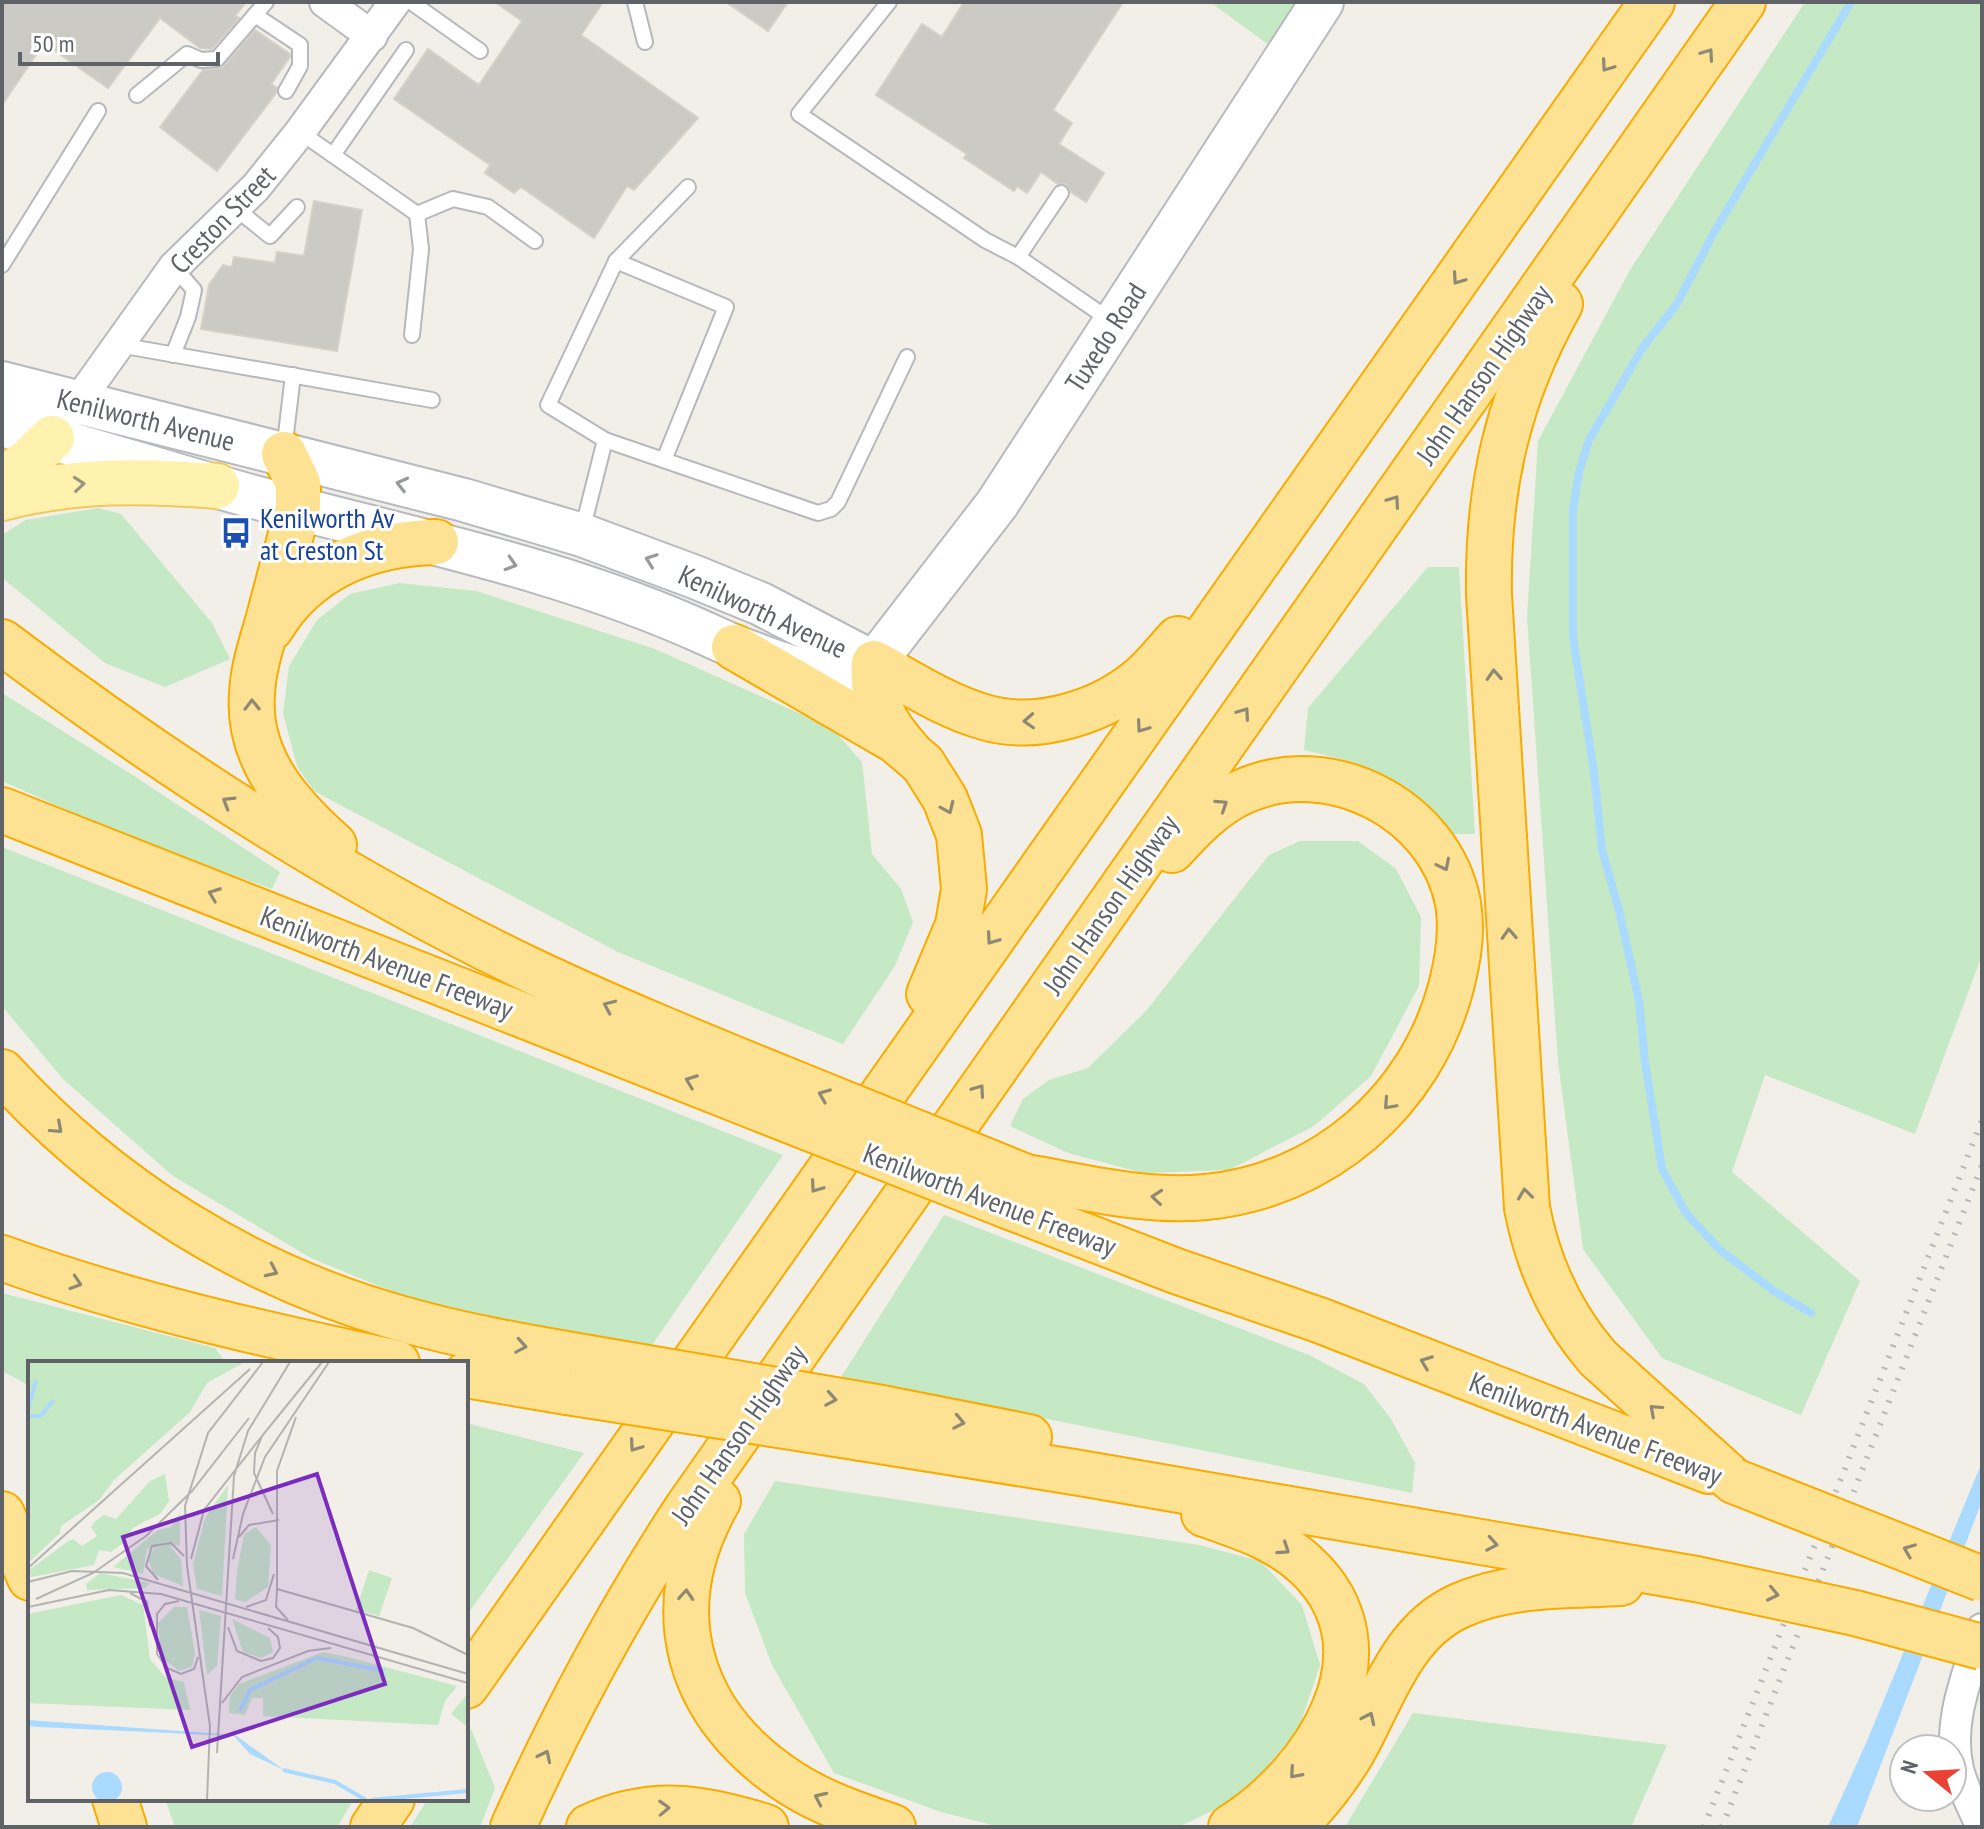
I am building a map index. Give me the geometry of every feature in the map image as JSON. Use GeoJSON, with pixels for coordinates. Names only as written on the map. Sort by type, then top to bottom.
{"type":"FeatureCollection","features":[{"type":"Feature","properties":{"kind":"highway"},"geometry":{"type":"LineString","coordinates":[[468,1683],[1652,2]]}},
{"type":"Feature","properties":{"kind":"highway","name":"John Hanson Highway"},"geometry":{"type":"LineString","coordinates":[[513,1827],[559,1729],[638,1585],[687,1508],[1743,2]]}},
{"type":"Feature","properties":{"kind":"highway"},"geometry":{"type":"LineString","coordinates":[[1671,106],[1555,313],[1513,405],[1502,445],[1495,490],[1489,595],[1524,1184],[1531,1231],[1552,1290],[1586,1345],[1734,1481]]}},
{"type":"Feature","properties":{"kind":"highway"},"geometry":{"type":"LineString","coordinates":[[284,454],[298,483],[298,508],[252,692],[253,721],[260,750],[289,802],[392,898]]}},
{"type":"Feature","properties":{"kind":"highway"},"geometry":{"type":"LineString","coordinates":[[861,1123],[943,965],[962,908],[964,871],[959,835],[945,799],[934,780],[881,713],[874,688],[874,663],[949,704],[986,718],[1006,722],[1041,721],[1084,710],[1113,697],[1144,676],[1300,504]]}},
{"type":"Feature","properties":{"kind":"highway"},"geometry":{"type":"LineString","coordinates":[[257,663],[269,633],[286,605],[325,571],[373,551],[405,544],[436,542]]}},
{"type":"Feature","properties":{"kind":"highway"},"geometry":{"type":"LineString","coordinates":[[2,642],[189,777],[392,898],[774,1095]]}},
{"type":"Feature","properties":{"kind":"highway"},"geometry":{"type":"LineString","coordinates":[[734,647],[804,690],[882,731],[909,751]]}},
{"type":"Feature","properties":{"kind":"highway"},"geometry":{"type":"LineString","coordinates":[[1015,1191],[1187,1199],[1235,1194],[1264,1187],[1316,1163],[1352,1139],[1379,1115],[1421,1061],[1442,1015],[1452,983],[1460,939],[1460,914],[1443,861],[1427,837],[1398,811],[1345,784],[1325,780],[1284,780],[1243,792],[1207,815],[1070,960]]}},
{"type":"Feature","properties":{"kind":"highway","name":"Kenilworth Avenue Freeway"},"geometry":{"type":"LineString","coordinates":[[2,810],[774,1095],[1015,1191],[1176,1271],[1319,1320],[1982,1579]]}},
{"type":"Feature","properties":{"kind":"highway"},"geometry":{"type":"LineString","coordinates":[[2,1072],[51,1123],[138,1194],[193,1230],[259,1265],[326,1294],[399,1318],[482,1339],[578,1375]]}},
{"type":"Feature","properties":{"kind":"highway"},"geometry":{"type":"LineString","coordinates":[[2,1258],[183,1315],[388,1361]]}},
{"type":"Feature","properties":{"kind":"highway"},"geometry":{"type":"LineString","coordinates":[[837,1292],[702,1532],[688,1576],[685,1618],[693,1659],[707,1696],[751,1752],[806,1792],[893,1827]]}},
{"type":"Feature","properties":{"kind":"highway"},"geometry":{"type":"LineString","coordinates":[[468,1375],[578,1375],[871,1423],[1080,1473],[1696,1579],[1855,1613],[1982,1647]]}},
{"type":"Feature","properties":{"kind":"highway"},"geometry":{"type":"LineString","coordinates":[[871,1423],[1001,1430],[1415,1530]]}},
{"type":"Feature","properties":{"kind":"highway"},"geometry":{"type":"LineString","coordinates":[[1080,1473],[1259,1534],[1299,1559],[1329,1593],[1346,1646],[1341,1692],[1333,1715],[1323,1735],[1292,1777],[1260,1808],[1231,1827]]}},
{"type":"Feature","properties":{"kind":"highway"},"geometry":{"type":"LineString","coordinates":[[468,1647],[595,1503]]}},
{"type":"Feature","properties":{"kind":"highway"},"geometry":{"type":"LineString","coordinates":[[2,1514],[28,1573]]}},
{"type":"Feature","properties":{"kind":"highway"},"geometry":{"type":"LineString","coordinates":[[1293,1827],[1336,1778],[1354,1749],[1380,1694],[1407,1651],[1437,1620],[1457,1607],[1516,1590],[1696,1579]]}},
{"type":"Feature","properties":{"kind":"highway"},"geometry":{"type":"LineString","coordinates":[[116,1801],[124,1827]]}},
{"type":"Feature","properties":{"kind":"highway"},"geometry":{"type":"LineString","coordinates":[[373,1827],[391,1801]]}},
{"type":"Feature","properties":{"kind":"highway"},"geometry":{"type":"LineString","coordinates":[[589,1827],[625,1813],[678,1807],[766,1827]]}},
{"type":"Feature","properties":{"kind":"main road","name":"Tuxedo Road"},"geometry":{"type":"LineString","coordinates":[[874,663],[979,530],[1322,2]]}},
{"type":"Feature","properties":{"kind":"main road","name":"Kenilworth Avenue"},"geometry":{"type":"LineString","coordinates":[[2,383],[464,500],[582,535],[761,604],[874,663],[864,670],[842,676],[814,675],[734,647],[605,595],[436,542],[298,508],[2,425]]}},
{"type":"Feature","properties":{"kind":"main road"},"geometry":{"type":"LineString","coordinates":[[2,480],[52,438]]}},
{"type":"Feature","properties":{"kind":"main road"},"geometry":{"type":"LineString","coordinates":[[2,498],[44,488],[94,482],[154,481],[217,486]]}},
{"type":"Feature","properties":{"kind":"street"},"geometry":{"type":"LineString","coordinates":[[325,2],[372,36]]}},
{"type":"Feature","properties":{"kind":"street","name":"Creston Street"},"geometry":{"type":"LineString","coordinates":[[52,438],[174,267],[256,187],[395,2]]}},
{"type":"Feature","properties":{"kind":"street"},"geometry":{"type":"LineString","coordinates":[[1982,1629],[1956,1716],[1954,1741],[1964,1788],[1982,1827]]}},
{"type":"Feature","properties":{"kind":"lane"},"geometry":{"type":"LineString","coordinates":[[137,95],[187,54],[201,60],[217,59],[266,2]]}},
{"type":"Feature","properties":{"kind":"lane"},"geometry":{"type":"LineString","coordinates":[[411,2],[480,51]]}},
{"type":"Feature","properties":{"kind":"lane"},"geometry":{"type":"LineString","coordinates":[[635,2],[645,42]]}},
{"type":"Feature","properties":{"kind":"lane"},"geometry":{"type":"LineString","coordinates":[[889,2],[799,114],[1114,323]]}},
{"type":"Feature","properties":{"kind":"lane"},"geometry":{"type":"LineString","coordinates":[[255,15],[300,45],[300,66],[286,91]]}},
{"type":"Feature","properties":{"kind":"lane"},"geometry":{"type":"LineString","coordinates":[[333,155],[406,50]]}},
{"type":"Feature","properties":{"kind":"lane"},"geometry":{"type":"LineString","coordinates":[[2,265],[98,111]]}},
{"type":"Feature","properties":{"kind":"lane"},"geometry":{"type":"LineString","coordinates":[[300,132],[417,214],[421,249],[412,335]]}},
{"type":"Feature","properties":{"kind":"lane"},"geometry":{"type":"LineString","coordinates":[[688,187],[616,261],[548,405],[605,440],[824,513],[838,502],[907,357]]}},
{"type":"Feature","properties":{"kind":"lane"},"geometry":{"type":"LineString","coordinates":[[1018,257],[1061,193]]}},
{"type":"Feature","properties":{"kind":"lane"},"geometry":{"type":"LineString","coordinates":[[417,214],[453,199],[488,207],[535,241]]}},
{"type":"Feature","properties":{"kind":"lane"},"geometry":{"type":"LineString","coordinates":[[235,208],[270,236],[297,207]]}},
{"type":"Feature","properties":{"kind":"lane"},"geometry":{"type":"LineString","coordinates":[[616,261],[726,307],[664,460]]}},
{"type":"Feature","properties":{"kind":"lane"},"geometry":{"type":"LineString","coordinates":[[173,355],[188,317],[194,290],[174,267]]}},
{"type":"Feature","properties":{"kind":"lane"},"geometry":{"type":"LineString","coordinates":[[118,345],[432,400]]}},
{"type":"Feature","properties":{"kind":"lane"},"geometry":{"type":"LineString","coordinates":[[284,454],[293,375]]}},
{"type":"Feature","properties":{"kind":"lane"},"geometry":{"type":"LineString","coordinates":[[582,535],[605,440]]}},
{"type":"Feature","properties":{"kind":"green space"},"geometry":{"type":"Polygon","coordinates":[[[1210,2],[1298,2],[1269,45],[1210,2]]]}},
{"type":"Feature","properties":{"kind":"green space"},"geometry":{"type":"Polygon","coordinates":[[[1805,2],[1982,2],[1982,955],[1915,1134],[1765,1075],[1732,1172],[1860,1281],[1801,1415],[1662,1358],[1583,1249],[1558,1062],[1527,617],[1538,441],[1630,270],[1805,2]]]}},
{"type":"Feature","properties":{"kind":"green space"},"geometry":{"type":"Polygon","coordinates":[[[98,508],[121,514],[212,623],[230,659],[165,687],[105,663],[5,580],[2,572],[2,535],[26,520],[98,508]]]}},
{"type":"Feature","properties":{"kind":"green space"},"geometry":{"type":"Polygon","coordinates":[[[1428,567],[1459,567],[1475,834],[1450,834],[1395,783],[1350,761],[1304,750],[1308,708],[1428,567]]]}},
{"type":"Feature","properties":{"kind":"green space"},"geometry":{"type":"Polygon","coordinates":[[[400,583],[476,591],[655,649],[832,728],[862,762],[872,854],[901,889],[913,922],[895,966],[843,1044],[618,952],[314,791],[297,766],[283,713],[289,666],[317,620],[350,594],[400,583]]]}},
{"type":"Feature","properties":{"kind":"green space"},"geometry":{"type":"Polygon","coordinates":[[[2,693],[280,872],[272,889],[119,833],[2,781],[2,693]]]}},
{"type":"Feature","properties":{"kind":"green space"},"geometry":{"type":"Polygon","coordinates":[[[1300,841],[1358,841],[1396,869],[1421,917],[1419,986],[1371,1076],[1314,1126],[1229,1170],[1143,1173],[1068,1153],[1010,1126],[1023,1099],[1049,1080],[1088,1068],[1146,1011],[1269,855],[1300,841]]]}},
{"type":"Feature","properties":{"kind":"green space"},"geometry":{"type":"Polygon","coordinates":[[[2,847],[783,1155],[652,1345],[530,1326],[418,1302],[311,1258],[173,1176],[63,1079],[2,1006],[2,847]]]}},
{"type":"Feature","properties":{"kind":"green space"},"geometry":{"type":"Polygon","coordinates":[[[944,1215],[1309,1355],[1364,1384],[1391,1419],[1415,1463],[1412,1493],[979,1405],[838,1382],[944,1215]]]}},
{"type":"Feature","properties":{"kind":"green space"},"geometry":{"type":"Polygon","coordinates":[[[2,1293],[215,1348],[225,1361],[28,1361],[28,1385],[2,1371],[2,1293]]]}},
{"type":"Feature","properties":{"kind":"green space"},"geometry":{"type":"Polygon","coordinates":[[[468,1424],[584,1453],[468,1613],[468,1424]]]}},
{"type":"Feature","properties":{"kind":"green space"},"geometry":{"type":"Polygon","coordinates":[[[775,1481],[1199,1545],[1260,1561],[1302,1605],[1320,1665],[1299,1728],[1242,1797],[1178,1827],[1000,1827],[941,1812],[834,1773],[772,1665],[745,1593],[744,1534],[775,1481]]]}},
{"type":"Feature","properties":{"kind":"green space"},"geometry":{"type":"Polygon","coordinates":[[[1413,1713],[1667,1745],[1631,1827],[1345,1827],[1413,1713]]]}},
{"type":"Feature","properties":{"kind":"green space"},"geometry":{"type":"Polygon","coordinates":[[[471,1729],[495,1788],[480,1827],[410,1827],[427,1801],[468,1801],[468,1734],[471,1729]]]}},
{"type":"Feature","properties":{"kind":"green space"},"geometry":{"type":"Polygon","coordinates":[[[166,1801],[353,1801],[337,1827],[175,1827],[166,1801]]]}},
{"type":"Feature","properties":{"kind":"water"},"geometry":{"type":"Polygon","coordinates":[[[1982,1462],[1982,1501],[1893,1733],[1888,1733],[1888,1746],[1857,1827],[1828,1827],[1867,1741],[1982,1462]]]}},
{"type":"Feature","properties":{"kind":"building"},"geometry":{"type":"Polygon","coordinates":[[[2,2],[246,2],[235,16],[239,18],[212,49],[200,48],[160,18],[108,88],[44,43],[2,105],[2,2]]]}},
{"type":"Feature","properties":{"kind":"building"},"geometry":{"type":"Polygon","coordinates":[[[495,2],[603,2],[581,35],[698,118],[634,190],[627,186],[594,238],[521,187],[514,193],[485,173],[490,165],[394,99],[428,49],[479,85],[522,21],[495,2]]]}},
{"type":"Feature","properties":{"kind":"building"},"geometry":{"type":"Polygon","coordinates":[[[726,2],[788,2],[768,31],[726,2]]]}},
{"type":"Feature","properties":{"kind":"building"},"geometry":{"type":"Polygon","coordinates":[[[964,2],[1123,2],[1053,110],[1072,123],[1059,144],[1104,173],[1086,202],[1071,192],[1066,184],[1058,184],[1041,172],[1027,193],[1017,186],[1014,191],[964,158],[967,154],[876,95],[922,24],[942,37],[964,2]]]}},
{"type":"Feature","properties":{"kind":"building"},"geometry":{"type":"Polygon","coordinates":[[[255,30],[290,57],[271,84],[277,88],[276,93],[217,171],[160,127],[203,70],[222,68],[255,30]]]}},
{"type":"Feature","properties":{"kind":"building"},"geometry":{"type":"Polygon","coordinates":[[[314,201],[362,210],[337,351],[201,329],[209,285],[223,265],[232,267],[234,257],[275,263],[277,252],[304,256],[314,201]]]}},
{"type":"Feature","properties":{"kind":"waterway"},"geometry":{"type":"LineString","coordinates":[[1811,1313],[1774,1291],[1720,1250],[1686,1213],[1662,1169],[1639,1001],[1602,850],[1594,772],[1573,638],[1573,510],[1579,472],[1589,440],[1643,347],[1677,304],[1713,234],[1851,2]]}},
{"type":"Feature","properties":{"kind":"railway"},"geometry":{"type":"LineString","coordinates":[[1704,1827],[1982,1120]]}},
{"type":"Feature","properties":{"kind":"railway"},"geometry":{"type":"LineString","coordinates":[[1722,1827],[1982,1165]]}},
{"type":"Feature","properties":{"kind":"place","name":"Kenilworth Av at Creston St"},"geometry":{"type":"Point","coordinates":[236,533]}}]}
